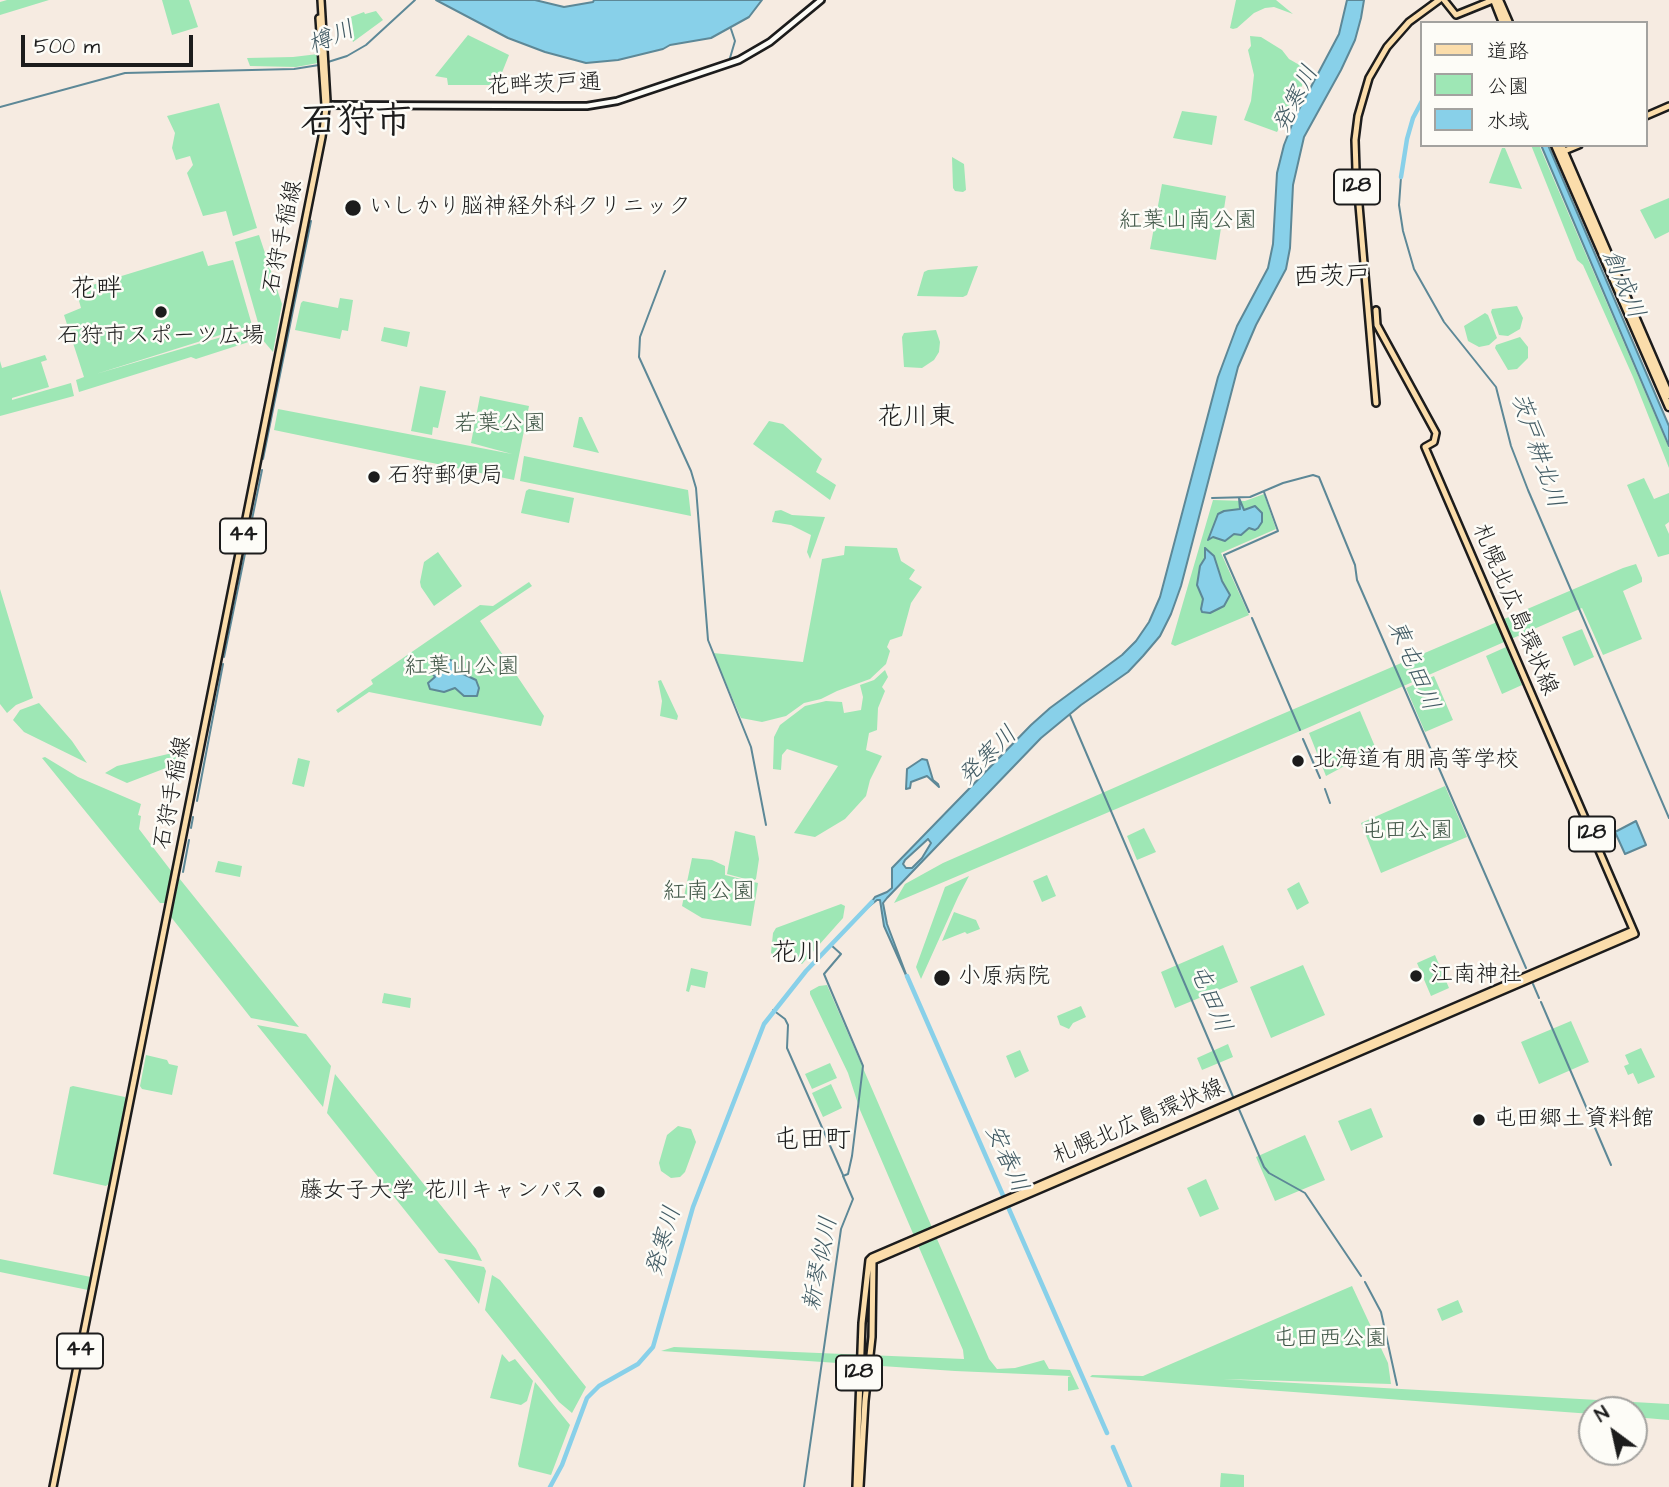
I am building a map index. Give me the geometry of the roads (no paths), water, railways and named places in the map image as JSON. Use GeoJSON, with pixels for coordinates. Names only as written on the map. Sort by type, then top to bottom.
{"type":"FeatureCollection","features":[{"type":"Feature","properties":{"kind":"highway"},"geometry":{"type":"LineString","coordinates":[[1499,0],[1508,21]]}},
{"type":"Feature","properties":{"kind":"highway"},"geometry":{"type":"LineString","coordinates":[[1491,1],[1502,21]]}},
{"type":"Feature","properties":{"kind":"highway"},"geometry":{"type":"LineString","coordinates":[[1562,150],[1669,407]]}},
{"type":"Feature","properties":{"kind":"highway"},"geometry":{"type":"LineString","coordinates":[[1648,354],[1669,395]]}},
{"type":"Feature","properties":{"kind":"main road","name":"石狩手稲線"},"geometry":{"type":"LineString","coordinates":[[53,1487],[322,137],[325,106],[319,0]]}},
{"type":"Feature","properties":{"kind":"main road","name":"花畔茨戸通"},"geometry":{"type":"LineString","coordinates":[[325,106],[587,106],[617,101],[739,61],[770,42],[821,0]]}},
{"type":"Feature","properties":{"kind":"main road","name":"128"},"geometry":{"type":"LineString","coordinates":[[1376,403],[1356,170],[1357,116],[1366,87],[1380,57],[1409,22],[1442,0],[1456,15],[1491,1]]}},
{"type":"Feature","properties":{"kind":"main road"},"geometry":{"type":"LineString","coordinates":[[1648,115],[1669,106]]}},
{"type":"Feature","properties":{"kind":"main road","name":"札幌北広島環状線"},"geometry":{"type":"LineString","coordinates":[[1376,310],[1377,325],[1436,433],[1434,442],[1425,447],[1634,932]]}},
{"type":"Feature","properties":{"kind":"main road","name":"札幌北広島環状線"},"geometry":{"type":"LineString","coordinates":[[1008,1201],[1158,1139],[1634,932]]}},
{"type":"Feature","properties":{"kind":"main road","name":"札幌北広島環状線"},"geometry":{"type":"LineString","coordinates":[[858,1487],[862,1323],[869,1260],[1634,932]]}},
{"type":"Feature","properties":{"kind":"main road","name":"札幌北広島環状線"},"geometry":{"type":"LineString","coordinates":[[858,1487],[872,1337],[873,1261],[1001,1204]]}},
{"type":"Feature","properties":{"kind":"water"},"geometry":{"type":"Polygon","coordinates":[[[436,0],[535,0],[564,7],[594,0],[762,0],[749,17],[711,38],[670,45],[618,60],[586,63],[508,38],[436,0]]]}},
{"type":"Feature","properties":{"kind":"water"},"geometry":{"type":"Polygon","coordinates":[[[1347,0],[1364,0],[1355,40],[1304,137],[1293,185],[1290,248],[1286,269],[1256,325],[1238,367],[1181,586],[1171,614],[1160,636],[1128,672],[1081,705],[1041,738],[883,903],[887,924],[909,982],[884,926],[880,900],[867,908],[875,897],[892,888],[892,868],[1031,725],[1122,655],[1149,622],[1160,597],[1218,377],[1237,326],[1268,268],[1273,244],[1277,173],[1284,145],[1295,117],[1339,34],[1347,0]],[[928,839],[905,860],[903,864],[906,868],[912,868],[922,858],[931,843],[928,839]]]}},
{"type":"Feature","properties":{"kind":"water"},"geometry":{"type":"Polygon","coordinates":[[[1542,147],[1549,147],[1669,426],[1669,446],[1542,147]]]}},
{"type":"Feature","properties":{"kind":"water"},"geometry":{"type":"Polygon","coordinates":[[[1239,498],[1244,510],[1255,506],[1262,513],[1262,522],[1258,528],[1249,528],[1241,535],[1234,534],[1225,541],[1213,537],[1208,540],[1218,514],[1240,509],[1239,498]]]}},
{"type":"Feature","properties":{"kind":"water"},"geometry":{"type":"Polygon","coordinates":[[[1205,548],[1214,556],[1230,595],[1224,606],[1210,613],[1202,612],[1203,599],[1197,585],[1200,566],[1205,558],[1205,548]]]}},
{"type":"Feature","properties":{"kind":"water"},"geometry":{"type":"Polygon","coordinates":[[[446,659],[454,661],[461,673],[476,680],[479,688],[477,696],[464,696],[455,688],[444,692],[430,689],[428,683],[435,677],[430,670],[446,659]]]}},
{"type":"Feature","properties":{"kind":"water"},"geometry":{"type":"Polygon","coordinates":[[[922,759],[927,760],[933,780],[939,787],[927,776],[911,782],[910,788],[906,789],[907,769],[922,759]]]}},
{"type":"Feature","properties":{"kind":"water"},"geometry":{"type":"Polygon","coordinates":[[[1636,821],[1646,845],[1625,854],[1615,832],[1636,821]]]}},
{"type":"Feature","properties":{"kind":"waterway","name":"樽川"},"geometry":{"type":"LineString","coordinates":[[328,62],[347,56],[366,45],[415,0]]}},
{"type":"Feature","properties":{"kind":"waterway"},"geometry":{"type":"LineString","coordinates":[[730,58],[735,41],[731,29]]}},
{"type":"Feature","properties":{"kind":"waterway","name":"樽川"},"geometry":{"type":"LineString","coordinates":[[0,107],[125,73],[294,69],[319,65]]}},
{"type":"Feature","properties":{"kind":"waterway","name":"茨戸耕北川"},"geometry":{"type":"LineString","coordinates":[[1401,177],[1407,139],[1420,105]]}},
{"type":"Feature","properties":{"kind":"waterway","name":"茨戸耕北川"},"geometry":{"type":"LineString","coordinates":[[1401,177],[1399,205],[1414,269],[1444,322],[1496,387],[1511,446],[1528,490],[1669,818]]}},
{"type":"Feature","properties":{"kind":"waterway"},"geometry":{"type":"LineString","coordinates":[[263,459],[311,221]]}},
{"type":"Feature","properties":{"kind":"waterway"},"geometry":{"type":"LineString","coordinates":[[665,271],[640,337],[639,357],[691,471],[696,488],[708,640],[751,747],[766,825]]}},
{"type":"Feature","properties":{"kind":"waterway"},"geometry":{"type":"LineString","coordinates":[[224,657],[262,470]]}},
{"type":"Feature","properties":{"kind":"waterway","name":"東屯田川"},"geometry":{"type":"LineString","coordinates":[[1212,498],[1250,497],[1283,483],[1313,475],[1319,477],[1355,565],[1357,580],[1526,968]]}},
{"type":"Feature","properties":{"kind":"waterway"},"geometry":{"type":"LineString","coordinates":[[1249,612],[1224,555],[1278,531],[1264,492]]}},
{"type":"Feature","properties":{"kind":"waterway"},"geometry":{"type":"LineString","coordinates":[[1252,618],[1300,730]]}},
{"type":"Feature","properties":{"kind":"waterway"},"geometry":{"type":"LineString","coordinates":[[197,801],[223,664]]}},
{"type":"Feature","properties":{"kind":"waterway","name":"屯田川"},"geometry":{"type":"LineString","coordinates":[[1070,715],[1234,1099]]}},
{"type":"Feature","properties":{"kind":"waterway"},"geometry":{"type":"LineString","coordinates":[[1303,739],[1320,778]]}},
{"type":"Feature","properties":{"kind":"waterway"},"geometry":{"type":"LineString","coordinates":[[1325,789],[1330,803]]}},
{"type":"Feature","properties":{"kind":"waterway"},"geometry":{"type":"LineString","coordinates":[[191,828],[193,817]]}},
{"type":"Feature","properties":{"kind":"waterway"},"geometry":{"type":"LineString","coordinates":[[183,872],[189,840]]}},
{"type":"Feature","properties":{"kind":"waterway","name":"発寒川"},"geometry":{"type":"LineString","coordinates":[[550,1487],[562,1465],[587,1398],[599,1386],[638,1364],[653,1347],[693,1207],[764,1024],[806,971],[872,902]]}},
{"type":"Feature","properties":{"kind":"waterway","name":"新琴似川"},"geometry":{"type":"LineString","coordinates":[[804,1487],[841,1229],[853,1199],[843,1176],[848,1174],[852,1156],[863,1066],[824,974],[841,954],[831,945]]}},
{"type":"Feature","properties":{"kind":"waterway","name":"安春川"},"geometry":{"type":"LineString","coordinates":[[907,976],[1107,1433]]}},
{"type":"Feature","properties":{"kind":"waterway","name":"東屯田川"},"geometry":{"type":"LineString","coordinates":[[1533,984],[1539,998]]}},
{"type":"Feature","properties":{"kind":"waterway","name":"東屯田川"},"geometry":{"type":"LineString","coordinates":[[1541,1002],[1611,1165]]}},
{"type":"Feature","properties":{"kind":"waterway"},"geometry":{"type":"LineString","coordinates":[[773,1010],[785,1019],[788,1025],[787,1048],[843,1175]]}},
{"type":"Feature","properties":{"kind":"waterway","name":"屯田川"},"geometry":{"type":"LineString","coordinates":[[1238,1107],[1264,1167],[1269,1173],[1305,1193],[1361,1276]]}},
{"type":"Feature","properties":{"kind":"waterway","name":"屯田川"},"geometry":{"type":"LineString","coordinates":[[1365,1282],[1381,1312],[1397,1385]]}},
{"type":"Feature","properties":{"kind":"waterway","name":"安春川"},"geometry":{"type":"LineString","coordinates":[[1113,1447],[1130,1487]]}},
{"type":"Feature","properties":{"kind":"place","name":"いしかり脳神経外科クリニック"},"geometry":{"type":"Point","coordinates":[353,208]}},
{"type":"Feature","properties":{"kind":"place","name":"石狩市スポーツ広場"},"geometry":{"type":"Point","coordinates":[161,312]}},
{"type":"Feature","properties":{"kind":"place","name":"石狩郵便局"},"geometry":{"type":"Point","coordinates":[374,477]}},
{"type":"Feature","properties":{"kind":"place","name":"北海道有朋高等学校"},"geometry":{"type":"Point","coordinates":[1298,761]}},
{"type":"Feature","properties":{"kind":"place","name":"江南神社"},"geometry":{"type":"Point","coordinates":[1416,976]}},
{"type":"Feature","properties":{"kind":"place","name":"小原病院"},"geometry":{"type":"Point","coordinates":[942,978]}},
{"type":"Feature","properties":{"kind":"place","name":"屯田郷土資料館"},"geometry":{"type":"Point","coordinates":[1479,1120]}},
{"type":"Feature","properties":{"kind":"place","name":"藤女子大学 花川キャンパス"},"geometry":{"type":"Point","coordinates":[599,1192]}},
{"type":"Feature","properties":{"kind":"district","name":"石狩市"},"geometry":{"type":"Point","coordinates":[356,124]}},
{"type":"Feature","properties":{"kind":"district","name":"西茨戸"},"geometry":{"type":"Point","coordinates":[1332,279]}},
{"type":"Feature","properties":{"kind":"district","name":"花畔"},"geometry":{"type":"Point","coordinates":[96,291]}},
{"type":"Feature","properties":{"kind":"district","name":"花川東"},"geometry":{"type":"Point","coordinates":[916,419]}},
{"type":"Feature","properties":{"kind":"district","name":"花川"},"geometry":{"type":"Point","coordinates":[797,955]}},
{"type":"Feature","properties":{"kind":"district","name":"屯田町"},"geometry":{"type":"Point","coordinates":[812,1142]}},
{"type":"Feature","properties":{"kind":"park label","name":"紅葉山南公園"},"geometry":{"type":"Point","coordinates":[1188,222]}},
{"type":"Feature","properties":{"kind":"park label","name":"若葉公園"},"geometry":{"type":"Point","coordinates":[500,425]}},
{"type":"Feature","properties":{"kind":"park label","name":"紅葉山公園"},"geometry":{"type":"Point","coordinates":[462,668]}},
{"type":"Feature","properties":{"kind":"park label","name":"屯田公園"},"geometry":{"type":"Point","coordinates":[1407,832]}},
{"type":"Feature","properties":{"kind":"park label","name":"紅南公園"},"geometry":{"type":"Point","coordinates":[709,893]}},
{"type":"Feature","properties":{"kind":"park label","name":"屯田西公園"},"geometry":{"type":"Point","coordinates":[1330,1340]}},
{"type":"Feature","properties":{"kind":"water label","name":"創成川"},"geometry":{"type":"Point","coordinates":[1622,285]}}]}
